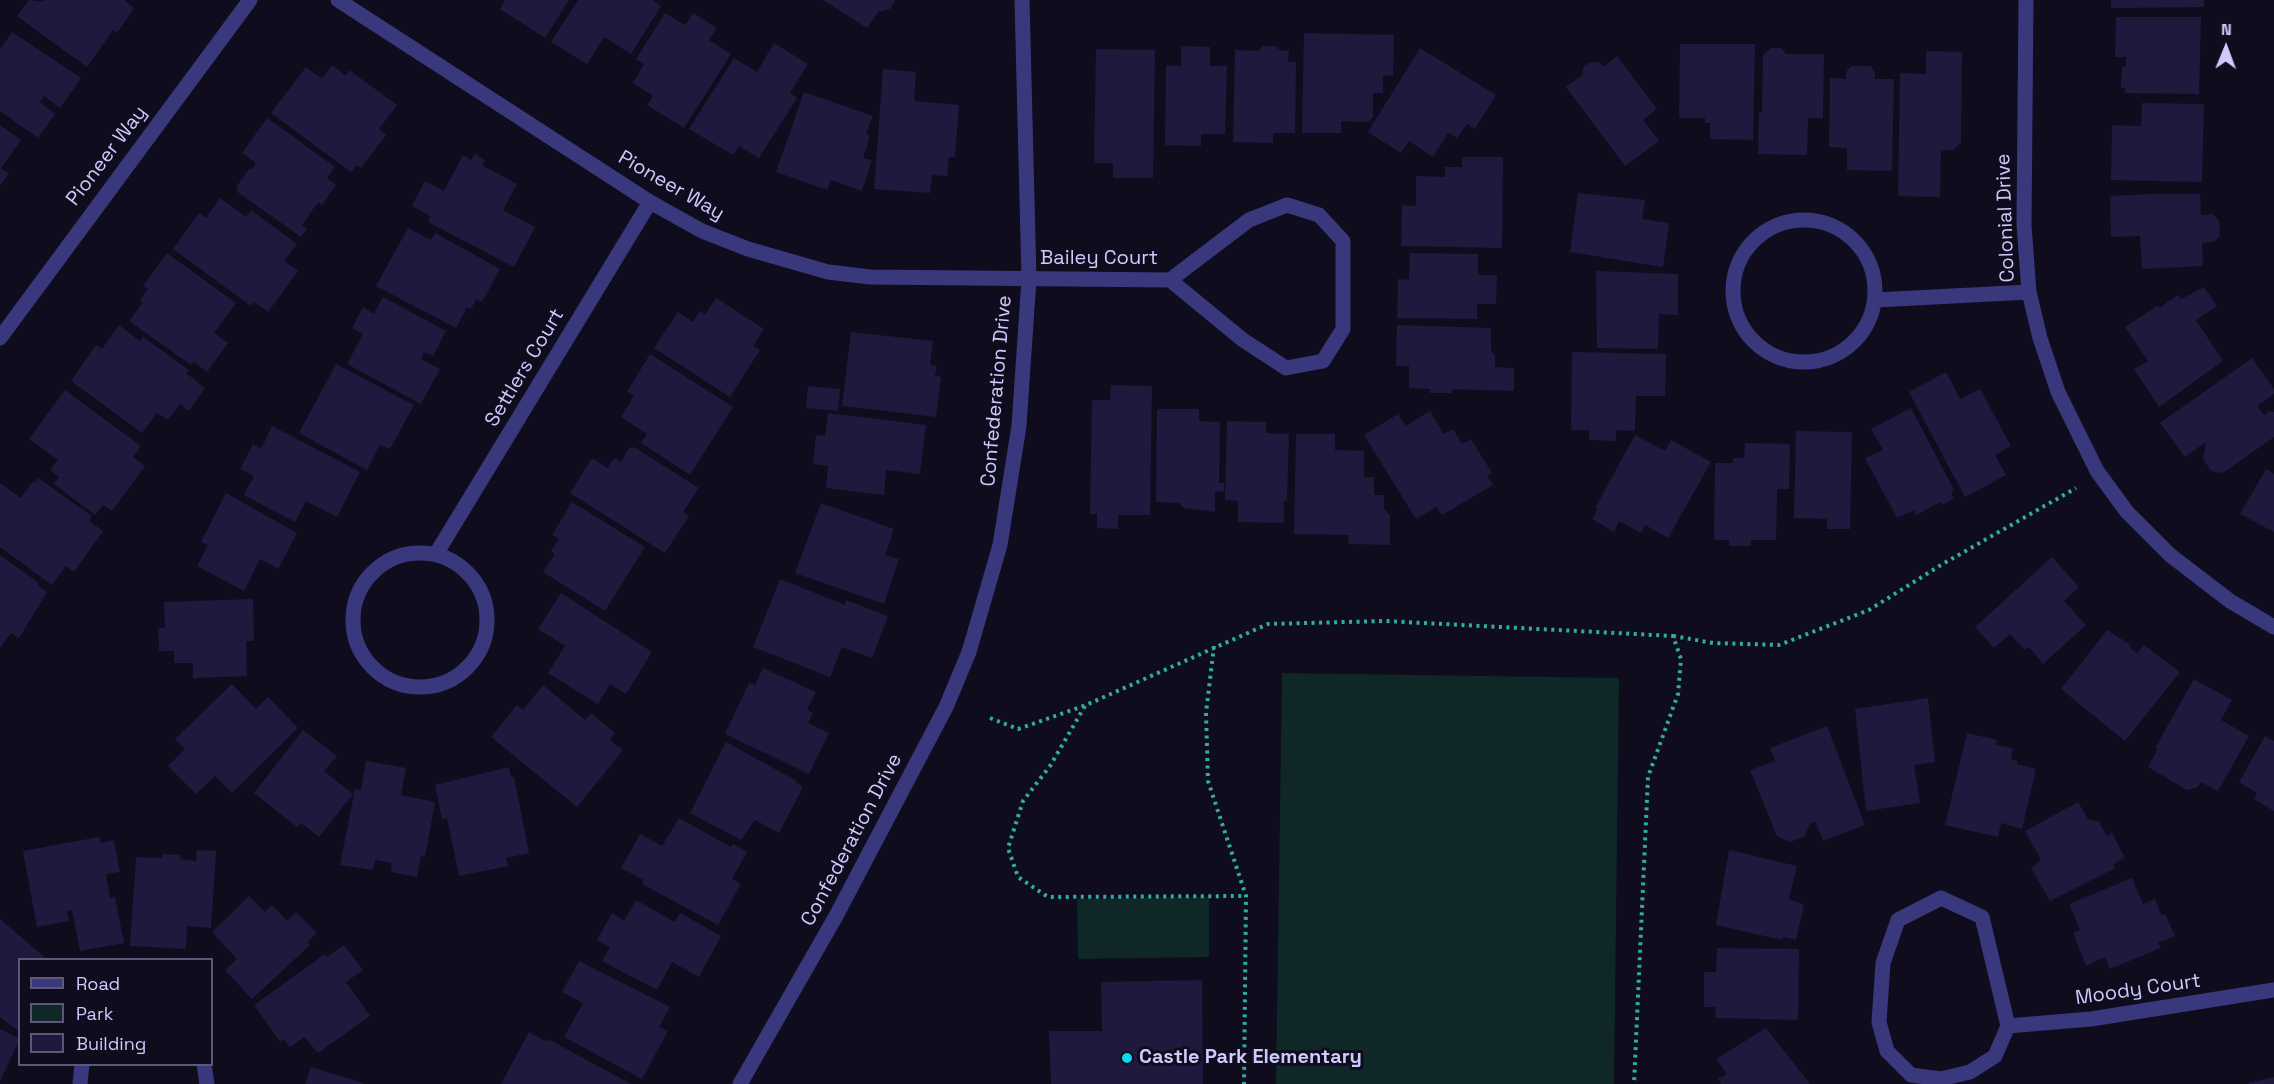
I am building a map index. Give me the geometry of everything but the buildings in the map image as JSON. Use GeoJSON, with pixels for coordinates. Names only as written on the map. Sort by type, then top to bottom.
{"type":"FeatureCollection","features":[{"type":"Feature","properties":{"kind":"street","name":"Pioneer Way"},"geometry":{"type":"LineString","coordinates":[[0,338],[250,0]]}},
{"type":"Feature","properties":{"kind":"street","name":"Pioneer Way"},"geometry":{"type":"LineString","coordinates":[[338,0],[650,202],[702,231],[748,249],[828,272],[870,277],[1029,279]]}},
{"type":"Feature","properties":{"kind":"street","name":"Confederation Drive"},"geometry":{"type":"LineString","coordinates":[[740,1084],[836,916],[946,707],[969,652],[1000,545],[1020,414],[1029,279],[1022,0]]}},
{"type":"Feature","properties":{"kind":"street","name":"Colonial Drive"},"geometry":{"type":"LineString","coordinates":[[2026,0],[2024,225],[2029,292],[2040,339],[2058,392],[2097,471],[2127,512],[2170,555],[2230,601],[2274,627]]}},
{"type":"Feature","properties":{"kind":"street","name":"Settlers Court"},"geometry":{"type":"LineString","coordinates":[[436,555],[650,202]]}},
{"type":"Feature","properties":{"kind":"street","name":"Bailey Court"},"geometry":{"type":"LineString","coordinates":[[1029,279],[1170,280],[1249,220],[1287,205],[1319,215],[1343,241],[1343,329],[1323,361],[1286,368],[1243,340],[1170,280]]}},
{"type":"Feature","properties":{"kind":"street"},"geometry":{"type":"LineString","coordinates":[[1812,220],[1834,226],[1852,238],[1867,256],[1875,277],[1876,300],[1869,324],[1854,343],[1834,357],[1810,363],[1786,360],[1763,351],[1746,333],[1735,311],[1732,287],[1738,263],[1768,229],[1789,222],[1812,220]]}},
{"type":"Feature","properties":{"kind":"street"},"geometry":{"type":"LineString","coordinates":[[1876,300],[2029,292]]}},
{"type":"Feature","properties":{"kind":"street"},"geometry":{"type":"LineString","coordinates":[[414,553],[436,555],[456,564],[473,578],[483,598],[487,620],[484,642],[473,661],[458,676],[437,685],[415,687],[393,683],[374,670],[361,653],[353,632],[353,610],[360,588],[374,570],[392,558],[414,553]]}},
{"type":"Feature","properties":{"kind":"street"},"geometry":{"type":"LineString","coordinates":[[1941,898],[1982,917],[2007,1026],[1995,1056],[1971,1072],[1941,1079],[1911,1074],[1887,1051],[1879,1022],[1883,963],[1898,920],[1941,898]]}},
{"type":"Feature","properties":{"kind":"street","name":"Moody Court"},"geometry":{"type":"LineString","coordinates":[[2007,1026],[2091,1019],[2274,990]]}},
{"type":"Feature","properties":{"kind":"street"},"geometry":{"type":"LineString","coordinates":[[80,1084],[82,1066]]}},
{"type":"Feature","properties":{"kind":"street"},"geometry":{"type":"LineString","coordinates":[[204,1066],[207,1084]]}},
{"type":"Feature","properties":{"kind":"path"},"geometry":{"type":"LineString","coordinates":[[990,718],[1018,729],[1086,705],[1214,646],[1268,624],[1385,621],[1673,636],[1713,644],[1779,645],[1869,610],[1941,565],[2070,493],[2097,471]]}},
{"type":"Feature","properties":{"kind":"path"},"geometry":{"type":"LineString","coordinates":[[1635,1084],[1648,777],[1678,694],[1681,659],[1673,636]]}},
{"type":"Feature","properties":{"kind":"path"},"geometry":{"type":"LineString","coordinates":[[1214,646],[1206,712],[1208,781],[1246,896],[1244,1084]]}},
{"type":"Feature","properties":{"kind":"path"},"geometry":{"type":"LineString","coordinates":[[1086,705],[1050,766],[1023,801],[1008,848],[1018,877],[1048,897],[1246,896]]}},
{"type":"Feature","properties":{"kind":"green space"},"geometry":{"type":"Polygon","coordinates":[[[1282,673],[1619,678],[1614,1084],[1276,1084],[1282,673]]]}},
{"type":"Feature","properties":{"kind":"green space"},"geometry":{"type":"Polygon","coordinates":[[[1209,897],[1209,957],[1078,959],[1077,899],[1209,897]]]}},
{"type":"Feature","properties":{"kind":"place","name":"Castle Park Elementary"},"geometry":{"type":"Point","coordinates":[1127,1058]}}]}
